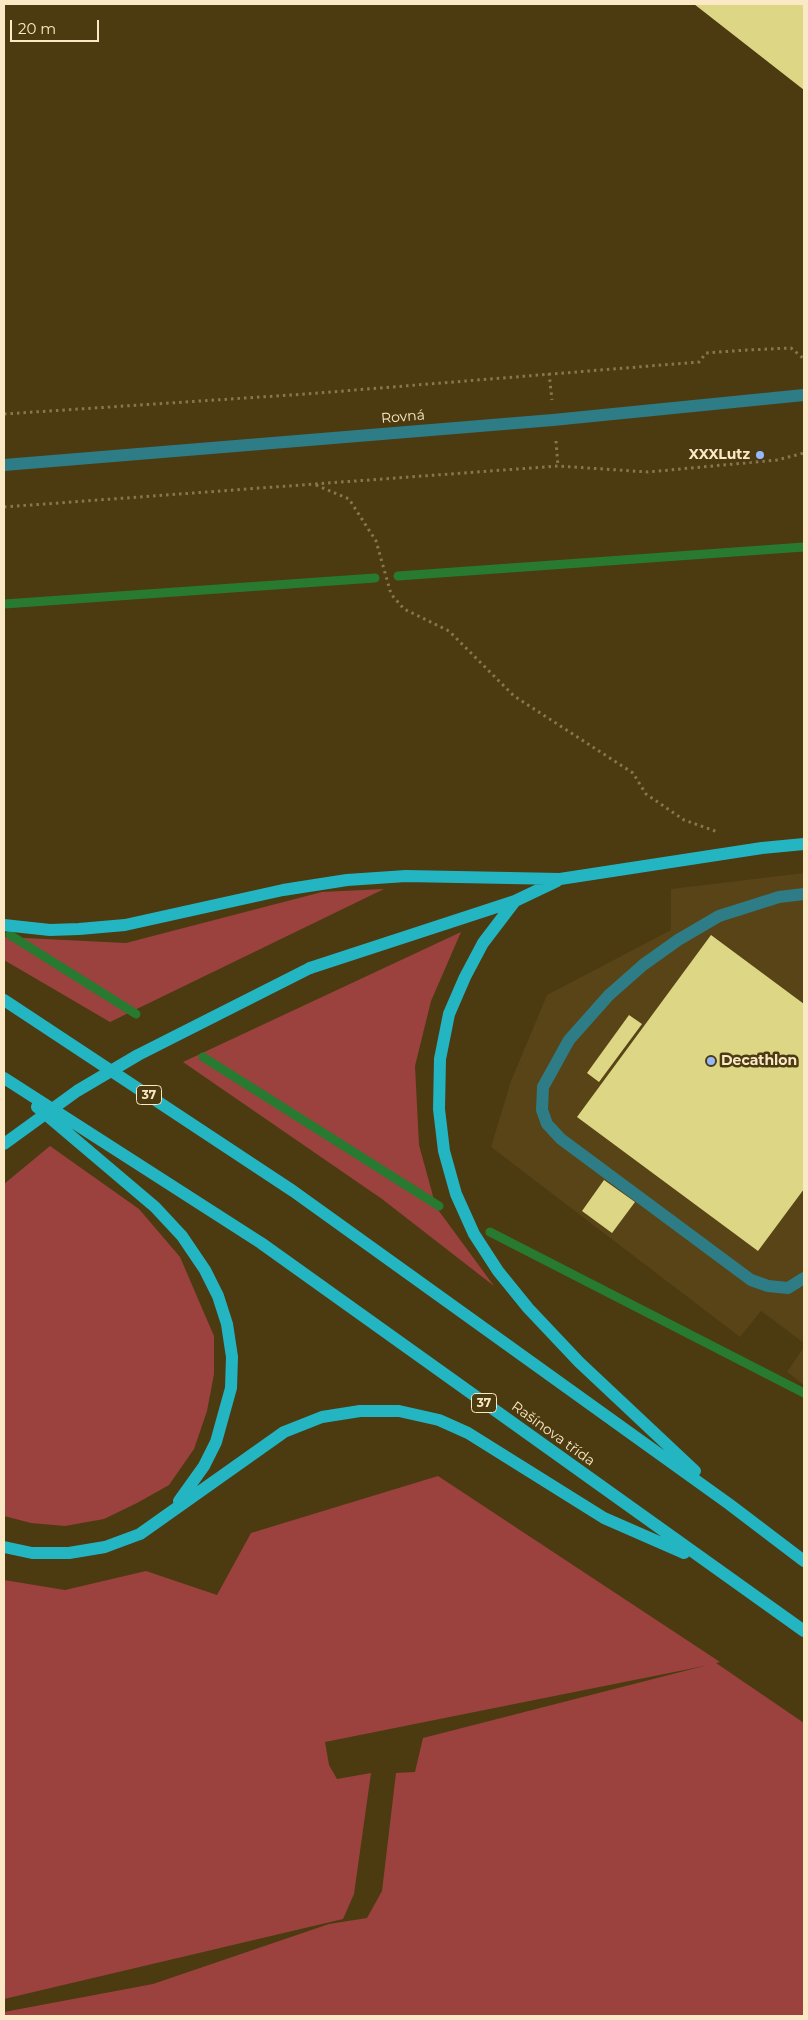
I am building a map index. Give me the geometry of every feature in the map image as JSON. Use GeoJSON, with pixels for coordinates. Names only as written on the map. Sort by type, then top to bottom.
{"type":"FeatureCollection","features":[{"type":"Feature","properties":{"kind":"main road"},"geometry":{"type":"LineString","coordinates":[[4,925],[69,930],[125,924],[284,890],[347,880],[406,876],[560,879],[804,844]]}},
{"type":"Feature","properties":{"kind":"main road"},"geometry":{"type":"LineString","coordinates":[[4,1144],[77,1091],[138,1055],[310,968],[515,902],[560,879]]}},
{"type":"Feature","properties":{"kind":"main road"},"geometry":{"type":"LineString","coordinates":[[515,902],[483,944],[465,977],[449,1014],[440,1059],[439,1109],[444,1151],[456,1194],[474,1234],[498,1271],[528,1308],[579,1362],[730,1504]]}},
{"type":"Feature","properties":{"kind":"main road","name":"37"},"geometry":{"type":"LineString","coordinates":[[4,1000],[293,1191],[730,1504],[804,1561]]}},
{"type":"Feature","properties":{"kind":"main road"},"geometry":{"type":"LineString","coordinates":[[4,1079],[155,1207],[182,1236],[206,1270],[218,1296],[227,1324],[232,1356],[229,1398],[216,1442],[204,1466],[172,1511]]}},
{"type":"Feature","properties":{"kind":"main road","name":"Rašínova třída"},"geometry":{"type":"LineString","coordinates":[[4,1079],[261,1243],[804,1631]]}},
{"type":"Feature","properties":{"kind":"main road"},"geometry":{"type":"LineString","coordinates":[[4,1547],[32,1553],[69,1553],[105,1547],[140,1534],[284,1432],[322,1417],[360,1411],[398,1411],[438,1420],[468,1433],[604,1518],[708,1564]]}},
{"type":"Feature","properties":{"kind":"street","name":"Rovná"},"geometry":{"type":"LineString","coordinates":[[4,465],[544,420],[804,395]]}},
{"type":"Feature","properties":{"kind":"street"},"geometry":{"type":"LineString","coordinates":[[804,894],[779,897],[719,916],[678,940],[643,965],[609,995],[569,1040],[543,1087],[542,1110],[547,1124],[561,1139],[751,1280],[768,1286],[788,1288],[804,1278]]}},
{"type":"Feature","properties":{"kind":"path"},"geometry":{"type":"LineString","coordinates":[[4,414],[306,394],[699,362],[706,354],[747,350],[791,348],[804,358]]}},
{"type":"Feature","properties":{"kind":"path"},"geometry":{"type":"LineString","coordinates":[[549,373],[552,397]]}},
{"type":"Feature","properties":{"kind":"path"},"geometry":{"type":"LineString","coordinates":[[556,449],[558,466]]}},
{"type":"Feature","properties":{"kind":"path"},"geometry":{"type":"LineString","coordinates":[[4,507],[558,466],[648,472],[778,460],[804,453]]}},
{"type":"Feature","properties":{"kind":"path"},"geometry":{"type":"LineString","coordinates":[[315,485],[350,499],[376,541],[392,594],[404,608],[449,631],[514,696],[632,773],[646,794],[684,820],[727,836]]}},
{"type":"Feature","properties":{"kind":"shaded area"},"geometry":{"type":"Polygon","coordinates":[[[804,873],[804,1343],[761,1311],[740,1337],[491,1147],[511,1081],[547,995],[671,930],[671,889],[804,873]]]}},
{"type":"Feature","properties":{"kind":"shaded area"},"geometry":{"type":"Polygon","coordinates":[[[384,889],[110,1022],[4,960],[4,937],[126,943],[322,892],[384,889]]]}},
{"type":"Feature","properties":{"kind":"shaded area"},"geometry":{"type":"Polygon","coordinates":[[[461,932],[431,1001],[415,1066],[419,1145],[436,1207],[494,1286],[382,1199],[183,1062],[461,932]]]}},
{"type":"Feature","properties":{"kind":"shaded area"},"geometry":{"type":"Polygon","coordinates":[[[50,1146],[139,1209],[180,1257],[214,1336],[214,1374],[207,1411],[194,1449],[169,1485],[104,1519],[65,1526],[31,1523],[4,1516],[4,1184],[50,1146]]]}},
{"type":"Feature","properties":{"kind":"shaded area"},"geometry":{"type":"Polygon","coordinates":[[[804,1347],[804,1385],[787,1372],[804,1347]]]}},
{"type":"Feature","properties":{"kind":"shaded area"},"geometry":{"type":"Polygon","coordinates":[[[438,1476],[720,1662],[716,1663],[804,1723],[804,2016],[4,2016],[4,2012],[153,1984],[329,1924],[367,1918],[382,1891],[396,1773],[415,1772],[423,1738],[704,1666],[325,1742],[329,1765],[337,1779],[371,1773],[354,1894],[343,1919],[4,1999],[4,1580],[65,1590],[146,1571],[217,1595],[251,1533],[438,1476]]]}},
{"type":"Feature","properties":{"kind":"building"},"geometry":{"type":"Polygon","coordinates":[[[694,4],[804,4],[804,90],[694,4]]]}},
{"type":"Feature","properties":{"kind":"building","name":"Decathlon"},"geometry":{"type":"Polygon","coordinates":[[[711,935],[804,1004],[804,1189],[758,1251],[577,1117],[711,935]]]}},
{"type":"Feature","properties":{"kind":"building"},"geometry":{"type":"Polygon","coordinates":[[[629,1015],[642,1024],[599,1082],[587,1073],[629,1015]]]}},
{"type":"Feature","properties":{"kind":"building"},"geometry":{"type":"Polygon","coordinates":[[[604,1180],[635,1202],[612,1233],[582,1211],[604,1180]]]}},
{"type":"Feature","properties":{"kind":"waterway"},"geometry":{"type":"LineString","coordinates":[[398,576],[804,547]]}},
{"type":"Feature","properties":{"kind":"waterway"},"geometry":{"type":"LineString","coordinates":[[4,604],[375,578]]}},
{"type":"Feature","properties":{"kind":"waterway"},"geometry":{"type":"LineString","coordinates":[[10,935],[136,1014]]}},
{"type":"Feature","properties":{"kind":"waterway"},"geometry":{"type":"LineString","coordinates":[[203,1057],[439,1206]]}},
{"type":"Feature","properties":{"kind":"waterway"},"geometry":{"type":"LineString","coordinates":[[490,1232],[804,1393]]}},
{"type":"Feature","properties":{"kind":"place","name":"XXXLutz"},"geometry":{"type":"Point","coordinates":[760,455]}},
{"type":"Feature","properties":{"kind":"place","name":"Decathlon"},"geometry":{"type":"Point","coordinates":[711,1061]}}]}
